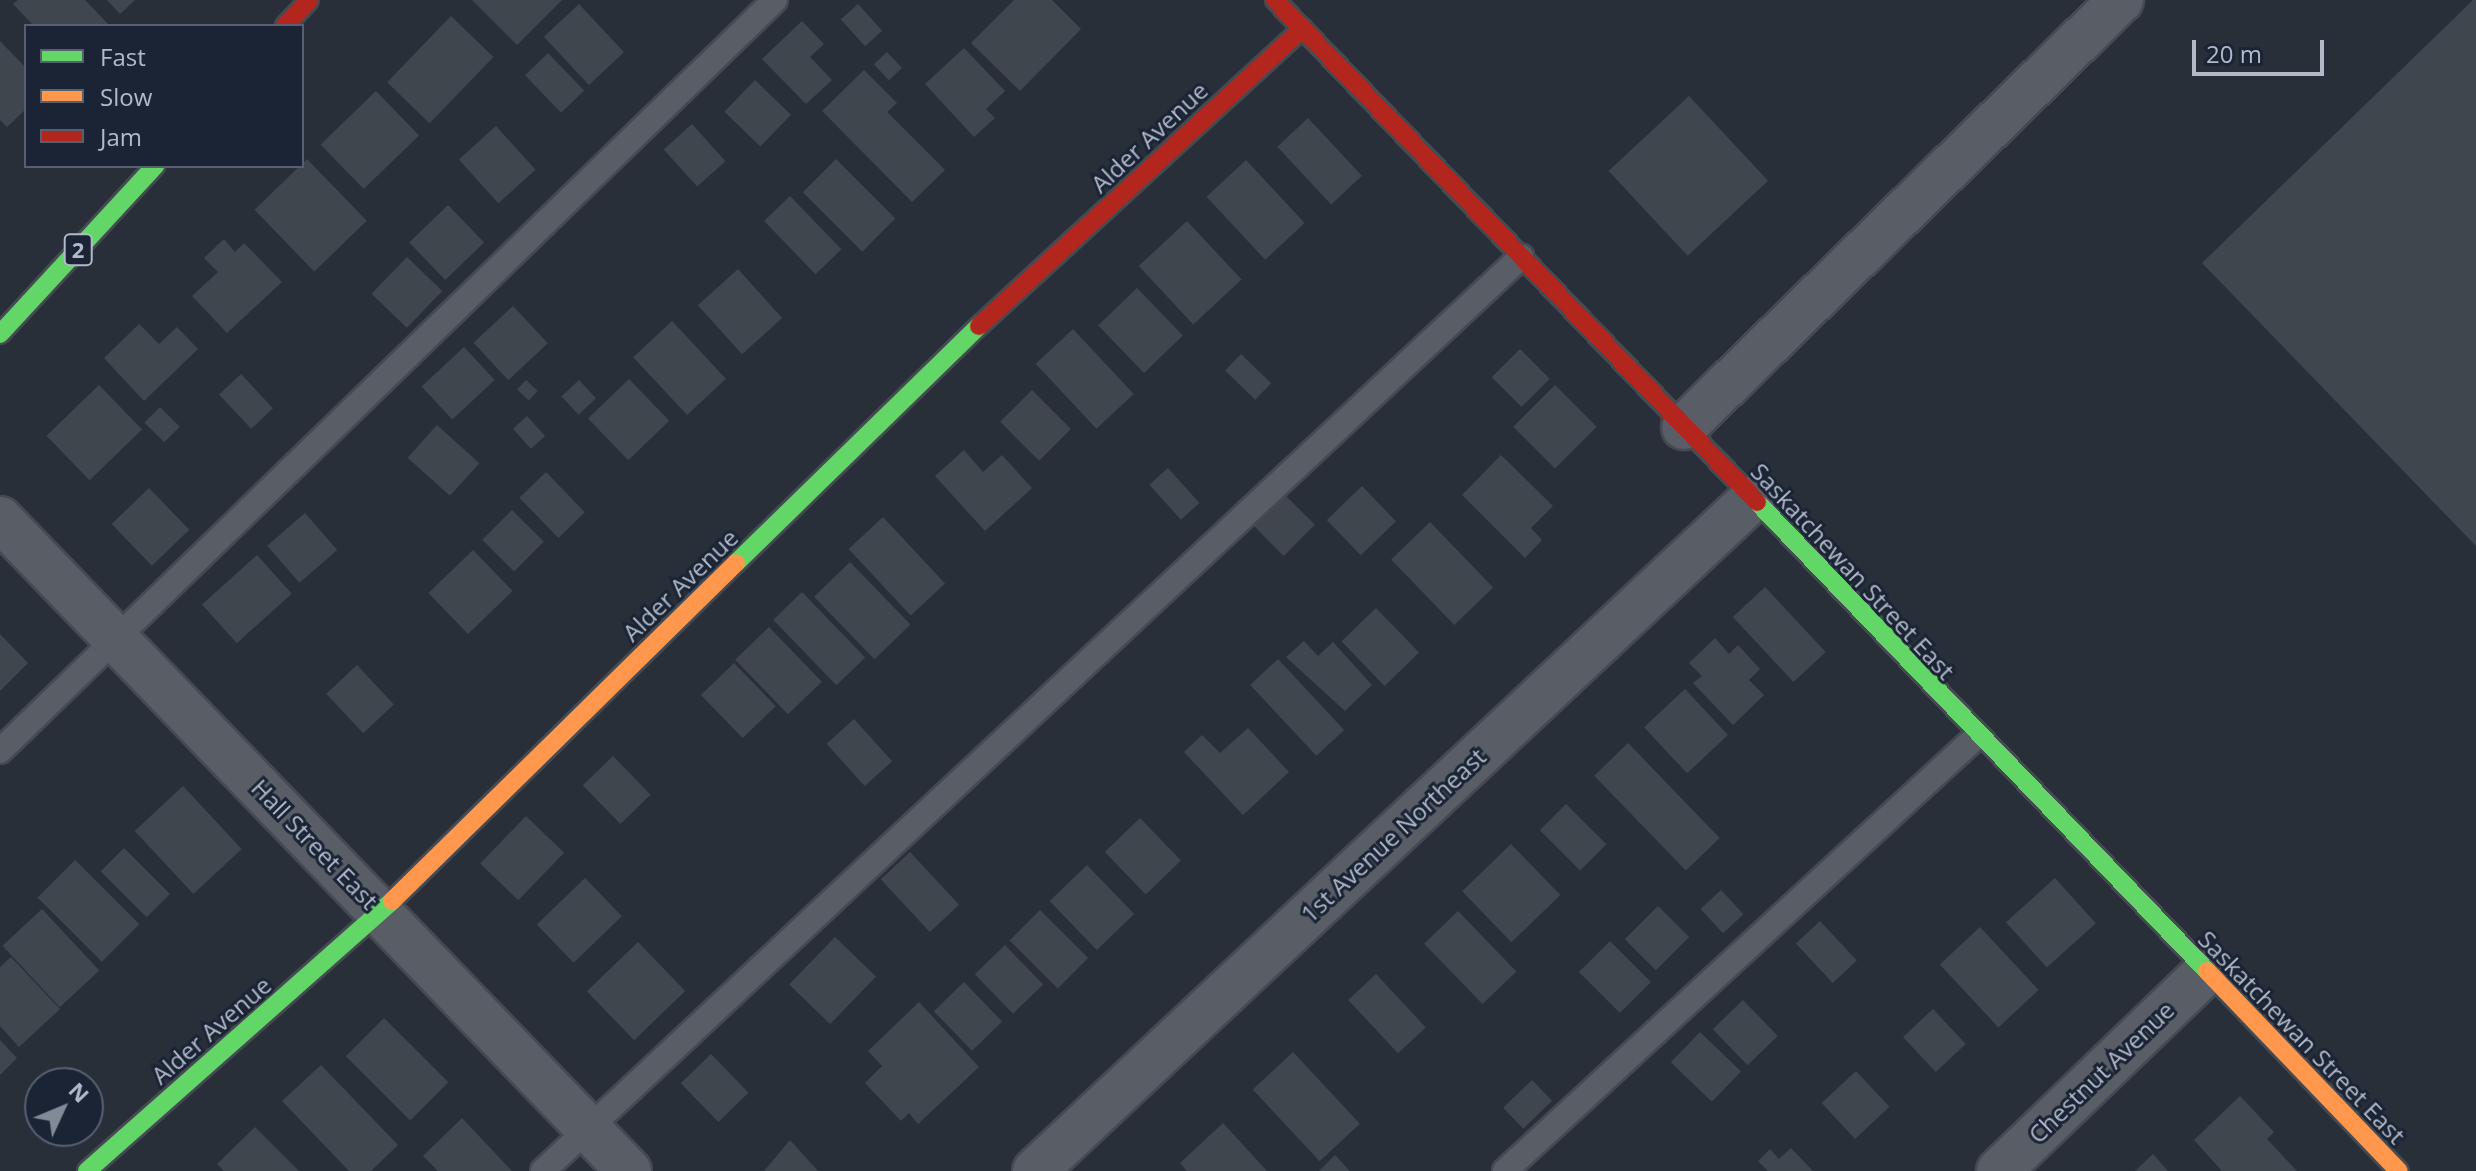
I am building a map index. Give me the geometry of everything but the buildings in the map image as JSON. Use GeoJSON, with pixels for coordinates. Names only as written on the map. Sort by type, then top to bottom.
{"type":"FeatureCollection","features":[{"type":"Feature","properties":{"kind":"street"},"geometry":{"type":"LineString","coordinates":[[287,24],[309,0]]}},
{"type":"Feature","properties":{"kind":"street","name":"Saskatchewan Street East"},"geometry":{"type":"LineString","coordinates":[[1275,0],[1976,737],[2399,1171]]}},
{"type":"Feature","properties":{"kind":"street"},"geometry":{"type":"LineString","coordinates":[[1684,427],[2121,0]]}},
{"type":"Feature","properties":{"kind":"street","name":"Alder Avenue"},"geometry":{"type":"LineString","coordinates":[[87,1171],[381,912],[967,337],[1303,28]]}},
{"type":"Feature","properties":{"kind":"street","name":"2"},"geometry":{"type":"LineString","coordinates":[[0,334],[153,168]]}},
{"type":"Feature","properties":{"kind":"street","name":"1st Avenue Northeast"},"geometry":{"type":"LineString","coordinates":[[1035,1171],[1752,499]]}},
{"type":"Feature","properties":{"kind":"street","name":"Hall Street East"},"geometry":{"type":"LineString","coordinates":[[0,519],[629,1171]]}},
{"type":"Feature","properties":{"kind":"street","name":"Chestnut Avenue"},"geometry":{"type":"LineString","coordinates":[[1999,1171],[2204,974]]}},
{"type":"Feature","properties":{"kind":"lane"},"geometry":{"type":"LineString","coordinates":[[0,751],[775,0]]}},
{"type":"Feature","properties":{"kind":"lane"},"geometry":{"type":"LineString","coordinates":[[543,1171],[1521,257]]}},
{"type":"Feature","properties":{"kind":"lane"},"geometry":{"type":"LineString","coordinates":[[1505,1171],[1976,737]]}},
{"type":"Feature","properties":{"kind":"traffic: fast"},"geometry":{"type":"LineString","coordinates":[[0,334],[153,168]]}},
{"type":"Feature","properties":{"kind":"traffic: fast"},"geometry":{"type":"LineString","coordinates":[[736,563],[979,326]]}},
{"type":"Feature","properties":{"kind":"traffic: fast"},"geometry":{"type":"LineString","coordinates":[[1757,502],[2207,971]]}},
{"type":"Feature","properties":{"kind":"traffic: fast"},"geometry":{"type":"LineString","coordinates":[[87,1171],[392,901]]}},
{"type":"Feature","properties":{"kind":"traffic: slow"},"geometry":{"type":"LineString","coordinates":[[392,901],[736,563]]}},
{"type":"Feature","properties":{"kind":"traffic: slow"},"geometry":{"type":"LineString","coordinates":[[2207,971],[2399,1171]]}},
{"type":"Feature","properties":{"kind":"traffic: jam"},"geometry":{"type":"LineString","coordinates":[[287,24],[309,0]]}},
{"type":"Feature","properties":{"kind":"traffic: jam"},"geometry":{"type":"LineString","coordinates":[[1275,0],[1757,502]]}},
{"type":"Feature","properties":{"kind":"traffic: jam"},"geometry":{"type":"LineString","coordinates":[[979,326],[1303,28]]}}]}
